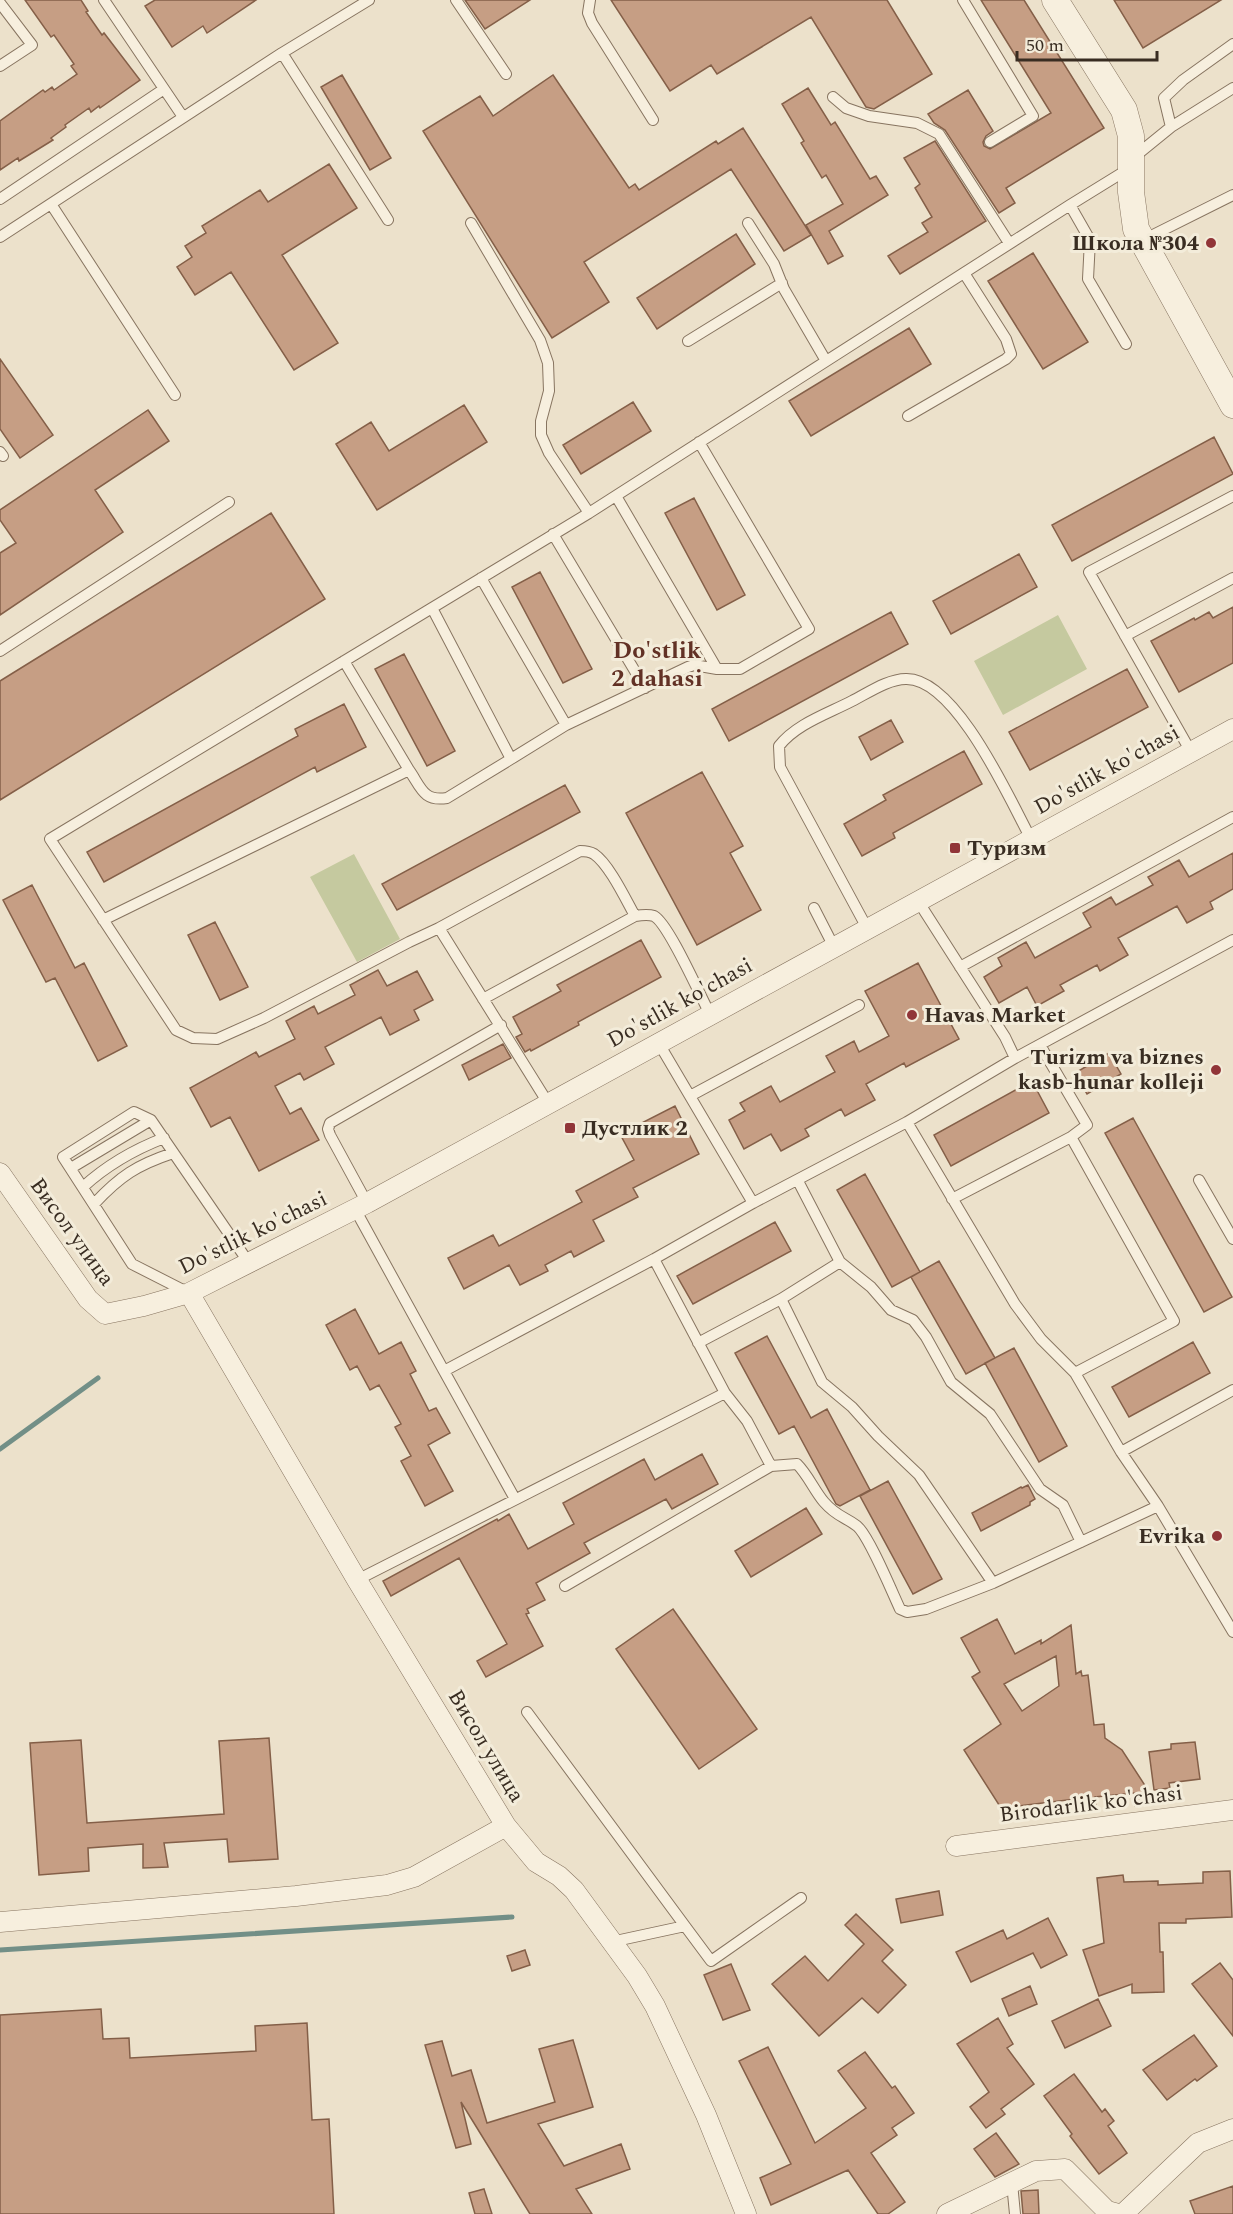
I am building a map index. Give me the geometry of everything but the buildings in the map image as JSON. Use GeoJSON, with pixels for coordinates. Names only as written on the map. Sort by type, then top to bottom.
{"type":"FeatureCollection","features":[{"type":"Feature","properties":{"kind":"street"},"geometry":{"type":"LineString","coordinates":[[1055,0],[1124,110],[1131,136],[1133,216],[1141,241],[1233,405]]}},
{"type":"Feature","properties":{"kind":"street","name":"Do'stlik ko'chasi"},"geometry":{"type":"LineString","coordinates":[[144,1306],[189,1293],[361,1206],[1233,729]]}},
{"type":"Feature","properties":{"kind":"street","name":"Висол улица"},"geometry":{"type":"LineString","coordinates":[[0,1173],[88,1299],[105,1314],[144,1306]]}},
{"type":"Feature","properties":{"kind":"street","name":"Висол улица"},"geometry":{"type":"LineString","coordinates":[[189,1293],[357,1580],[506,1826],[536,1862],[559,1876],[574,1890],[637,1976],[655,2006],[706,2115],[746,2214]]}},
{"type":"Feature","properties":{"kind":"street","name":"Birodarlik ko'chasi"},"geometry":{"type":"LineString","coordinates":[[956,1846],[1233,1810]]}},
{"type":"Feature","properties":{"kind":"street"},"geometry":{"type":"LineString","coordinates":[[0,1922],[387,1886],[414,1877],[506,1826]]}},
{"type":"Feature","properties":{"kind":"street"},"geometry":{"type":"LineString","coordinates":[[1123,2214],[1198,2143],[1233,2129]]}},
{"type":"Feature","properties":{"kind":"street"},"geometry":{"type":"LineString","coordinates":[[946,2214],[1036,2171],[1065,2169],[1107,2211],[1118,2214]]}},
{"type":"Feature","properties":{"kind":"lane"},"geometry":{"type":"LineString","coordinates":[[104,0],[183,117]]}},
{"type":"Feature","properties":{"kind":"lane"},"geometry":{"type":"LineString","coordinates":[[0,237],[282,52],[369,0]]}},
{"type":"Feature","properties":{"kind":"lane"},"geometry":{"type":"LineString","coordinates":[[456,0],[506,74]]}},
{"type":"Feature","properties":{"kind":"lane"},"geometry":{"type":"LineString","coordinates":[[590,0],[588,13],[592,23],[653,120]]}},
{"type":"Feature","properties":{"kind":"lane"},"geometry":{"type":"LineString","coordinates":[[963,0],[1033,116],[990,142]]}},
{"type":"Feature","properties":{"kind":"lane"},"geometry":{"type":"LineString","coordinates":[[0,3],[32,45],[0,66]]}},
{"type":"Feature","properties":{"kind":"lane"},"geometry":{"type":"LineString","coordinates":[[1171,127],[1164,98],[1183,80],[1233,44]]}},
{"type":"Feature","properties":{"kind":"lane"},"geometry":{"type":"LineString","coordinates":[[282,52],[388,220]]}},
{"type":"Feature","properties":{"kind":"lane"},"geometry":{"type":"LineString","coordinates":[[635,916],[605,865],[596,855],[580,851],[439,928],[264,1018],[217,1039],[194,1038],[176,1030],[50,839],[616,496],[1070,204],[1130,168],[1138,153],[1171,127],[1233,88]]}},
{"type":"Feature","properties":{"kind":"lane"},"geometry":{"type":"LineString","coordinates":[[0,199],[164,89]]}},
{"type":"Feature","properties":{"kind":"lane"},"geometry":{"type":"LineString","coordinates":[[833,97],[846,108],[870,116],[917,123],[939,134],[1010,243]]}},
{"type":"Feature","properties":{"kind":"lane"},"geometry":{"type":"LineString","coordinates":[[1141,241],[1233,195]]}},
{"type":"Feature","properties":{"kind":"lane"},"geometry":{"type":"LineString","coordinates":[[51,204],[175,395]]}},
{"type":"Feature","properties":{"kind":"lane"},"geometry":{"type":"LineString","coordinates":[[1070,204],[1090,240],[1088,279],[1126,344]]}},
{"type":"Feature","properties":{"kind":"lane"},"geometry":{"type":"LineString","coordinates":[[471,223],[540,340],[548,363],[549,390],[541,421],[541,435],[549,453],[589,513]]}},
{"type":"Feature","properties":{"kind":"lane"},"geometry":{"type":"LineString","coordinates":[[748,223],[774,264],[782,283],[826,361]]}},
{"type":"Feature","properties":{"kind":"lane"},"geometry":{"type":"LineString","coordinates":[[908,416],[1011,354],[1006,339],[964,273]]}},
{"type":"Feature","properties":{"kind":"lane"},"geometry":{"type":"LineString","coordinates":[[688,341],[782,283]]}},
{"type":"Feature","properties":{"kind":"lane"},"geometry":{"type":"LineString","coordinates":[[344,661],[409,770],[427,797],[435,800],[447,798],[566,725],[694,665],[717,669],[740,669],[808,629],[699,442]]}},
{"type":"Feature","properties":{"kind":"lane"},"geometry":{"type":"LineString","coordinates":[[616,496],[717,669]]}},
{"type":"Feature","properties":{"kind":"lane"},"geometry":{"type":"LineString","coordinates":[[1191,752],[1089,572],[1233,496]]}},
{"type":"Feature","properties":{"kind":"lane"},"geometry":{"type":"LineString","coordinates":[[0,651],[229,502]]}},
{"type":"Feature","properties":{"kind":"lane"},"geometry":{"type":"LineString","coordinates":[[553,534],[645,688]]}},
{"type":"Feature","properties":{"kind":"lane"},"geometry":{"type":"LineString","coordinates":[[481,578],[566,725]]}},
{"type":"Feature","properties":{"kind":"lane"},"geometry":{"type":"LineString","coordinates":[[1125,636],[1233,578]]}},
{"type":"Feature","properties":{"kind":"lane"},"geometry":{"type":"LineString","coordinates":[[432,608],[511,759]]}},
{"type":"Feature","properties":{"kind":"lane"},"geometry":{"type":"LineString","coordinates":[[867,928],[780,767],[779,746],[785,738],[805,725],[887,684],[904,679],[919,680],[936,690],[970,727],[1031,839]]}},
{"type":"Feature","properties":{"kind":"lane"},"geometry":{"type":"LineString","coordinates":[[103,920],[409,770]]}},
{"type":"Feature","properties":{"kind":"lane"},"geometry":{"type":"LineString","coordinates":[[960,967],[1233,817]]}},
{"type":"Feature","properties":{"kind":"lane"},"geometry":{"type":"LineString","coordinates":[[918,901],[1005,1037],[1015,1058]]}},
{"type":"Feature","properties":{"kind":"lane"},"geometry":{"type":"LineString","coordinates":[[814,908],[834,947]]}},
{"type":"Feature","properties":{"kind":"lane"},"geometry":{"type":"LineString","coordinates":[[483,999],[635,916],[647,915],[660,921],[669,934],[710,1014]]}},
{"type":"Feature","properties":{"kind":"lane"},"geometry":{"type":"LineString","coordinates":[[439,928],[548,1103]]}},
{"type":"Feature","properties":{"kind":"lane"},"geometry":{"type":"LineString","coordinates":[[444,1371],[907,1122],[1015,1058],[1233,940]]}},
{"type":"Feature","properties":{"kind":"lane"},"geometry":{"type":"LineString","coordinates":[[690,1096],[860,1005]]}},
{"type":"Feature","properties":{"kind":"lane"},"geometry":{"type":"LineString","coordinates":[[501,1025],[330,1123],[328,1129],[361,1206],[444,1371],[515,1499]]}},
{"type":"Feature","properties":{"kind":"lane"},"geometry":{"type":"LineString","coordinates":[[658,1042],[753,1203]]}},
{"type":"Feature","properties":{"kind":"lane"},"geometry":{"type":"LineString","coordinates":[[952,1199],[1071,1137],[1086,1125],[1040,1045]]}},
{"type":"Feature","properties":{"kind":"lane"},"geometry":{"type":"LineString","coordinates":[[189,1293],[132,1264],[63,1157],[134,1112],[151,1120],[249,1263]]}},
{"type":"Feature","properties":{"kind":"lane"},"geometry":{"type":"LineString","coordinates":[[71,1168],[151,1120]]}},
{"type":"Feature","properties":{"kind":"lane"},"geometry":{"type":"LineString","coordinates":[[907,1122],[1015,1304],[1041,1339],[1075,1373],[1121,1452],[1158,1506],[1233,1632]]}},
{"type":"Feature","properties":{"kind":"lane"},"geometry":{"type":"LineString","coordinates":[[1071,1137],[1174,1321],[1075,1373]]}},
{"type":"Feature","properties":{"kind":"lane"},"geometry":{"type":"LineString","coordinates":[[83,1187],[102,1169],[136,1149],[164,1138]]}},
{"type":"Feature","properties":{"kind":"lane"},"geometry":{"type":"LineString","coordinates":[[94,1204],[115,1181],[149,1161],[173,1153]]}},
{"type":"Feature","properties":{"kind":"lane"},"geometry":{"type":"LineString","coordinates":[[1198,1180],[1233,1239]]}},
{"type":"Feature","properties":{"kind":"lane"},"geometry":{"type":"LineString","coordinates":[[798,1181],[840,1262],[871,1287],[891,1310],[913,1320],[926,1337],[951,1382],[990,1414],[1040,1489],[1063,1505],[1081,1542]]}},
{"type":"Feature","properties":{"kind":"lane"},"geometry":{"type":"LineString","coordinates":[[654,1259],[724,1393],[747,1421],[771,1466]]}},
{"type":"Feature","properties":{"kind":"lane"},"geometry":{"type":"LineString","coordinates":[[698,1343],[781,1299],[840,1262]]}},
{"type":"Feature","properties":{"kind":"lane"},"geometry":{"type":"LineString","coordinates":[[781,1299],[822,1382],[852,1407],[878,1436],[919,1475],[993,1583]]}},
{"type":"Feature","properties":{"kind":"lane"},"geometry":{"type":"LineString","coordinates":[[1121,1452],[1233,1390]]}},
{"type":"Feature","properties":{"kind":"lane"},"geometry":{"type":"LineString","coordinates":[[357,1580],[724,1393]]}},
{"type":"Feature","properties":{"kind":"lane"},"geometry":{"type":"LineString","coordinates":[[565,1586],[771,1466],[797,1464],[834,1514],[858,1527],[867,1540],[900,1609],[907,1612],[926,1609],[993,1583],[1158,1506]]}},
{"type":"Feature","properties":{"kind":"lane"},"geometry":{"type":"LineString","coordinates":[[527,1712],[711,1961],[801,1898]]}},
{"type":"Feature","properties":{"kind":"lane"},"geometry":{"type":"LineString","coordinates":[[611,1942],[685,1926]]}},
{"type":"Feature","properties":{"kind":"lane"},"geometry":{"type":"LineString","coordinates":[[1012,2183],[1015,2214]]}},
{"type":"Feature","properties":{"kind":"green space"},"geometry":{"type":"Polygon","coordinates":[[[1058,615],[1087,669],[1003,715],[974,661],[1058,615]]]}},
{"type":"Feature","properties":{"kind":"green space"},"geometry":{"type":"Polygon","coordinates":[[[354,854],[400,939],[357,962],[310,877],[354,854]]]}},
{"type":"Feature","properties":{"kind":"waterway"},"geometry":{"type":"LineString","coordinates":[[0,1449],[98,1378]]}},
{"type":"Feature","properties":{"kind":"waterway"},"geometry":{"type":"LineString","coordinates":[[0,1950],[512,1917]]}},
{"type":"Feature","properties":{"kind":"place","name":"Школа №304"},"geometry":{"type":"Point","coordinates":[1211,243]}},
{"type":"Feature","properties":{"kind":"place","name":"Туризм"},"geometry":{"type":"Point","coordinates":[955,848]}},
{"type":"Feature","properties":{"kind":"place","name":"Havas Market"},"geometry":{"type":"Point","coordinates":[912,1015]}},
{"type":"Feature","properties":{"kind":"place","name":"Turizm va biznes kasb-hunar kolleji"},"geometry":{"type":"Point","coordinates":[1216,1070]}},
{"type":"Feature","properties":{"kind":"place","name":"Дустлик 2"},"geometry":{"type":"Point","coordinates":[570,1128]}},
{"type":"Feature","properties":{"kind":"place","name":"Evrika"},"geometry":{"type":"Point","coordinates":[1217,1536]}},
{"type":"Feature","properties":{"kind":"district","name":"Do'stlik 2 dahasi"},"geometry":{"type":"Point","coordinates":[657,665]}}]}
